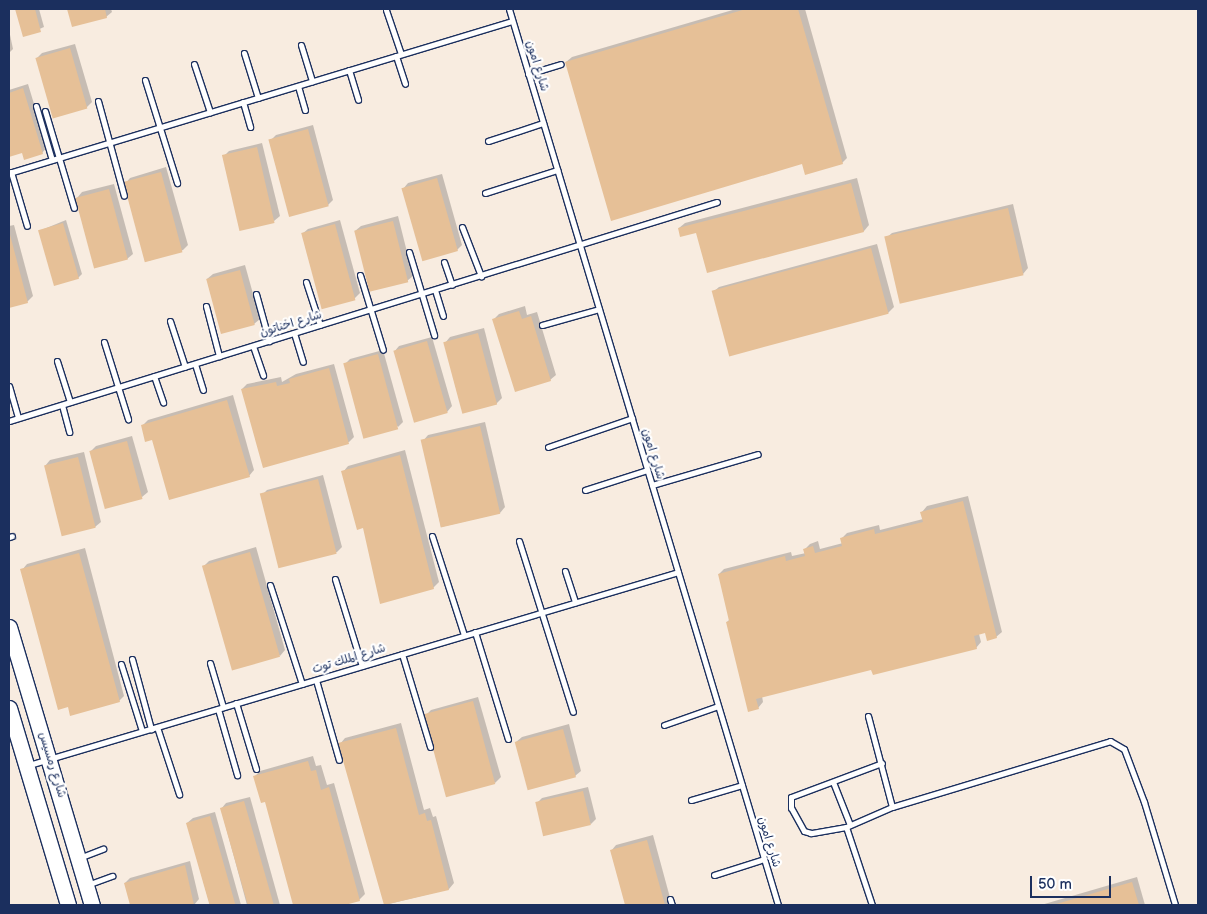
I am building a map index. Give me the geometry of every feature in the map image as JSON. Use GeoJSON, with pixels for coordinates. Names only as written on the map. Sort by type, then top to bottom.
{"type":"FeatureCollection","features":[{"type":"Feature","properties":{"kind":"street","name":"شارع رمسيس"},"geometry":{"type":"LineString","coordinates":[[9,627],[51,759],[92,905]]}},
{"type":"Feature","properties":{"kind":"street","name":"شارع رمسيس"},"geometry":{"type":"LineString","coordinates":[[9,708],[68,905]]}},
{"type":"Feature","properties":{"kind":"lane","name":"شارع امون"},"geometry":{"type":"LineString","coordinates":[[509,9],[778,905]]}},
{"type":"Feature","properties":{"kind":"lane"},"geometry":{"type":"LineString","coordinates":[[386,10],[405,84]]}},
{"type":"Feature","properties":{"kind":"lane"},"geometry":{"type":"LineString","coordinates":[[27,226],[10,173],[512,21]]}},
{"type":"Feature","properties":{"kind":"lane"},"geometry":{"type":"LineString","coordinates":[[301,45],[312,81]]}},
{"type":"Feature","properties":{"kind":"lane"},"geometry":{"type":"LineString","coordinates":[[244,53],[258,98]]}},
{"type":"Feature","properties":{"kind":"lane"},"geometry":{"type":"LineString","coordinates":[[194,64],[210,112]]}},
{"type":"Feature","properties":{"kind":"lane"},"geometry":{"type":"LineString","coordinates":[[528,74],[561,64]]}},
{"type":"Feature","properties":{"kind":"lane"},"geometry":{"type":"LineString","coordinates":[[349,70],[358,100]]}},
{"type":"Feature","properties":{"kind":"lane"},"geometry":{"type":"LineString","coordinates":[[145,80],[177,183]]}},
{"type":"Feature","properties":{"kind":"lane"},"geometry":{"type":"LineString","coordinates":[[298,86],[305,110]]}},
{"type":"Feature","properties":{"kind":"lane"},"geometry":{"type":"LineString","coordinates":[[98,101],[124,196]]}},
{"type":"Feature","properties":{"kind":"lane"},"geometry":{"type":"LineString","coordinates":[[243,102],[250,127]]}},
{"type":"Feature","properties":{"kind":"lane"},"geometry":{"type":"LineString","coordinates":[[36,106],[52,160]]}},
{"type":"Feature","properties":{"kind":"lane"},"geometry":{"type":"LineString","coordinates":[[45,111],[74,208]]}},
{"type":"Feature","properties":{"kind":"lane"},"geometry":{"type":"LineString","coordinates":[[488,141],[543,123]]}},
{"type":"Feature","properties":{"kind":"lane"},"geometry":{"type":"LineString","coordinates":[[485,193],[557,170]]}},
{"type":"Feature","properties":{"kind":"lane","name":"شارع اخناتون"},"geometry":{"type":"LineString","coordinates":[[9,421],[717,202]]}},
{"type":"Feature","properties":{"kind":"lane"},"geometry":{"type":"LineString","coordinates":[[462,227],[481,276]]}},
{"type":"Feature","properties":{"kind":"lane"},"geometry":{"type":"LineString","coordinates":[[409,252],[434,335]]}},
{"type":"Feature","properties":{"kind":"lane"},"geometry":{"type":"LineString","coordinates":[[444,262],[452,285]]}},
{"type":"Feature","properties":{"kind":"lane"},"geometry":{"type":"LineString","coordinates":[[360,275],[383,350]]}},
{"type":"Feature","properties":{"kind":"lane"},"geometry":{"type":"LineString","coordinates":[[306,282],[320,325]]}},
{"type":"Feature","properties":{"kind":"lane"},"geometry":{"type":"LineString","coordinates":[[435,290],[443,316]]}},
{"type":"Feature","properties":{"kind":"lane"},"geometry":{"type":"LineString","coordinates":[[256,294],[269,341]]}},
{"type":"Feature","properties":{"kind":"lane"},"geometry":{"type":"LineString","coordinates":[[206,306],[219,356]]}},
{"type":"Feature","properties":{"kind":"lane"},"geometry":{"type":"LineString","coordinates":[[542,325],[599,309]]}},
{"type":"Feature","properties":{"kind":"lane"},"geometry":{"type":"LineString","coordinates":[[170,321],[185,367]]}},
{"type":"Feature","properties":{"kind":"lane"},"geometry":{"type":"LineString","coordinates":[[294,333],[303,362]]}},
{"type":"Feature","properties":{"kind":"lane"},"geometry":{"type":"LineString","coordinates":[[104,342],[128,419]]}},
{"type":"Feature","properties":{"kind":"lane"},"geometry":{"type":"LineString","coordinates":[[253,346],[262,375]]}},
{"type":"Feature","properties":{"kind":"lane"},"geometry":{"type":"LineString","coordinates":[[58,361],[70,402]]}},
{"type":"Feature","properties":{"kind":"lane"},"geometry":{"type":"LineString","coordinates":[[195,364],[203,390]]}},
{"type":"Feature","properties":{"kind":"lane"},"geometry":{"type":"LineString","coordinates":[[154,376],[163,402]]}},
{"type":"Feature","properties":{"kind":"lane"},"geometry":{"type":"LineString","coordinates":[[9,386],[18,418]]}},
{"type":"Feature","properties":{"kind":"lane"},"geometry":{"type":"LineString","coordinates":[[62,405],[69,432]]}},
{"type":"Feature","properties":{"kind":"lane"},"geometry":{"type":"LineString","coordinates":[[548,447],[632,418]]}},
{"type":"Feature","properties":{"kind":"lane"},"geometry":{"type":"LineString","coordinates":[[652,485],[758,454]]}},
{"type":"Feature","properties":{"kind":"lane"},"geometry":{"type":"LineString","coordinates":[[585,490],[647,470]]}},
{"type":"Feature","properties":{"kind":"lane"},"geometry":{"type":"LineString","coordinates":[[432,536],[464,636]]}},
{"type":"Feature","properties":{"kind":"lane"},"geometry":{"type":"LineString","coordinates":[[519,541],[573,712]]}},
{"type":"Feature","properties":{"kind":"lane"},"geometry":{"type":"LineString","coordinates":[[565,571],[575,602]]}},
{"type":"Feature","properties":{"kind":"lane","name":"شارع الملك توت"},"geometry":{"type":"LineString","coordinates":[[26,766],[678,572]]}},
{"type":"Feature","properties":{"kind":"lane"},"geometry":{"type":"LineString","coordinates":[[335,579],[362,666]]}},
{"type":"Feature","properties":{"kind":"lane"},"geometry":{"type":"LineString","coordinates":[[270,585],[302,684]]}},
{"type":"Feature","properties":{"kind":"lane"},"geometry":{"type":"LineString","coordinates":[[475,632],[508,739]]}},
{"type":"Feature","properties":{"kind":"lane"},"geometry":{"type":"LineString","coordinates":[[402,654],[430,747]]}},
{"type":"Feature","properties":{"kind":"lane"},"geometry":{"type":"LineString","coordinates":[[132,659],[151,729]]}},
{"type":"Feature","properties":{"kind":"lane"},"geometry":{"type":"LineString","coordinates":[[210,663],[237,775]]}},
{"type":"Feature","properties":{"kind":"lane"},"geometry":{"type":"LineString","coordinates":[[120,664],[142,731]]}},
{"type":"Feature","properties":{"kind":"lane"},"geometry":{"type":"LineString","coordinates":[[316,680],[340,760]]}},
{"type":"Feature","properties":{"kind":"lane"},"geometry":{"type":"LineString","coordinates":[[236,703],[256,769]]}},
{"type":"Feature","properties":{"kind":"lane"},"geometry":{"type":"LineString","coordinates":[[664,725],[718,706]]}},
{"type":"Feature","properties":{"kind":"lane"},"geometry":{"type":"LineString","coordinates":[[868,716],[882,763],[892,807]]}},
{"type":"Feature","properties":{"kind":"lane"},"geometry":{"type":"LineString","coordinates":[[158,727],[179,794]]}},
{"type":"Feature","properties":{"kind":"lane"},"geometry":{"type":"LineString","coordinates":[[882,763],[791,796],[791,808],[804,831],[811,833],[848,826],[892,807],[1100,742],[1115,742],[1124,750],[1144,802],[1175,905]]}},
{"type":"Feature","properties":{"kind":"lane"},"geometry":{"type":"LineString","coordinates":[[833,782],[872,905]]}},
{"type":"Feature","properties":{"kind":"lane"},"geometry":{"type":"LineString","coordinates":[[691,800],[742,784]]}},
{"type":"Feature","properties":{"kind":"lane"},"geometry":{"type":"LineString","coordinates":[[79,858],[103,849]]}},
{"type":"Feature","properties":{"kind":"lane"},"geometry":{"type":"LineString","coordinates":[[714,875],[764,859]]}},
{"type":"Feature","properties":{"kind":"lane"},"geometry":{"type":"LineString","coordinates":[[86,885],[112,876]]}},
{"type":"Feature","properties":{"kind":"lane"},"geometry":{"type":"LineString","coordinates":[[670,899],[672,905]]}},
{"type":"Feature","properties":{"kind":"building"},"geometry":{"type":"Polygon","coordinates":[[[15,9],[35,9],[41,32],[23,37],[15,9]]]}},
{"type":"Feature","properties":{"kind":"building"},"geometry":{"type":"Polygon","coordinates":[[[67,9],[105,9],[107,18],[72,27],[67,9]]]}},
{"type":"Feature","properties":{"kind":"building"},"geometry":{"type":"Polygon","coordinates":[[[746,9],[798,9],[843,164],[805,175],[802,164],[611,221],[565,62],[746,9]]]}},
{"type":"Feature","properties":{"kind":"building"},"geometry":{"type":"Polygon","coordinates":[[[70,48],[87,109],[53,118],[35,58],[70,48]]]}},
{"type":"Feature","properties":{"kind":"building"},"geometry":{"type":"Polygon","coordinates":[[[23,88],[43,154],[24,160],[22,153],[9,157],[9,93],[23,88]]]}},
{"type":"Feature","properties":{"kind":"building"},"geometry":{"type":"Polygon","coordinates":[[[308,129],[329,206],[289,217],[268,140],[308,129]]]}},
{"type":"Feature","properties":{"kind":"building"},"geometry":{"type":"Polygon","coordinates":[[[257,147],[275,223],[239,231],[222,155],[257,147]]]}},
{"type":"Feature","properties":{"kind":"building"},"geometry":{"type":"Polygon","coordinates":[[[161,172],[182,252],[145,262],[123,182],[161,172]]]}},
{"type":"Feature","properties":{"kind":"building"},"geometry":{"type":"Polygon","coordinates":[[[437,178],[458,251],[422,261],[401,188],[437,178]]]}},
{"type":"Feature","properties":{"kind":"building"},"geometry":{"type":"Polygon","coordinates":[[[851,183],[864,232],[707,273],[696,233],[680,237],[678,228],[851,183]]]}},
{"type":"Feature","properties":{"kind":"building"},"geometry":{"type":"Polygon","coordinates":[[[109,189],[128,260],[94,269],[75,198],[109,189]]]}},
{"type":"Feature","properties":{"kind":"building"},"geometry":{"type":"Polygon","coordinates":[[[1008,208],[1024,275],[900,304],[884,237],[1008,208]]]}},
{"type":"Feature","properties":{"kind":"building"},"geometry":{"type":"Polygon","coordinates":[[[393,221],[408,282],[369,292],[354,231],[393,221]]]}},
{"type":"Feature","properties":{"kind":"building"},"geometry":{"type":"Polygon","coordinates":[[[63,223],[79,279],[54,286],[38,230],[63,223]]]}},
{"type":"Feature","properties":{"kind":"building"},"geometry":{"type":"Polygon","coordinates":[[[335,224],[355,300],[322,309],[301,233],[335,224]]]}},
{"type":"Feature","properties":{"kind":"building"},"geometry":{"type":"Polygon","coordinates":[[[9,231],[28,303],[9,308],[9,231]]]}},
{"type":"Feature","properties":{"kind":"building"},"geometry":{"type":"Polygon","coordinates":[[[871,248],[889,314],[729,356],[712,291],[871,248]]]}},
{"type":"Feature","properties":{"kind":"building"},"geometry":{"type":"Polygon","coordinates":[[[240,270],[255,325],[221,334],[206,279],[240,270]]]}},
{"type":"Feature","properties":{"kind":"building"},"geometry":{"type":"Polygon","coordinates":[[[519,311],[522,319],[531,316],[551,381],[515,392],[492,319],[519,311]]]}},
{"type":"Feature","properties":{"kind":"building"},"geometry":{"type":"Polygon","coordinates":[[[478,333],[497,404],[462,414],[443,342],[478,333]]]}},
{"type":"Feature","properties":{"kind":"building"},"geometry":{"type":"Polygon","coordinates":[[[427,341],[448,413],[414,423],[393,351],[427,341]]]}},
{"type":"Feature","properties":{"kind":"building"},"geometry":{"type":"Polygon","coordinates":[[[378,354],[398,429],[363,439],[343,363],[378,354]]]}},
{"type":"Feature","properties":{"kind":"building"},"geometry":{"type":"Polygon","coordinates":[[[329,368],[349,444],[263,468],[241,389],[276,382],[277,386],[290,383],[289,379],[329,368]]]}},
{"type":"Feature","properties":{"kind":"building"},"geometry":{"type":"Polygon","coordinates":[[[227,400],[250,477],[169,500],[152,440],[145,442],[141,425],[227,400]]]}},
{"type":"Feature","properties":{"kind":"building"},"geometry":{"type":"Polygon","coordinates":[[[480,426],[500,514],[441,527],[421,440],[480,426]]]}},
{"type":"Feature","properties":{"kind":"building"},"geometry":{"type":"Polygon","coordinates":[[[127,441],[143,499],[105,509],[89,451],[127,441]]]}},
{"type":"Feature","properties":{"kind":"building"},"geometry":{"type":"Polygon","coordinates":[[[400,455],[434,589],[380,604],[363,528],[357,530],[341,471],[400,455]]]}},
{"type":"Feature","properties":{"kind":"building"},"geometry":{"type":"Polygon","coordinates":[[[78,457],[96,528],[62,536],[44,465],[78,457]]]}},
{"type":"Feature","properties":{"kind":"building"},"geometry":{"type":"Polygon","coordinates":[[[318,479],[337,554],[278,568],[260,494],[318,479]]]}},
{"type":"Feature","properties":{"kind":"building"},"geometry":{"type":"Polygon","coordinates":[[[963,501],[997,638],[987,641],[985,633],[974,636],[977,649],[873,675],[871,670],[756,699],[759,709],[748,712],[726,622],[729,621],[718,574],[785,556],[786,561],[805,556],[803,549],[813,546],[815,553],[842,546],[840,538],[874,529],[875,534],[923,522],[920,512],[963,501]]]}},
{"type":"Feature","properties":{"kind":"building"},"geometry":{"type":"Polygon","coordinates":[[[250,552],[280,657],[232,671],[202,566],[250,552]]]}},
{"type":"Feature","properties":{"kind":"building"},"geometry":{"type":"Polygon","coordinates":[[[79,553],[120,702],[70,716],[68,707],[58,710],[20,569],[79,553]]]}},
{"type":"Feature","properties":{"kind":"building"},"geometry":{"type":"Polygon","coordinates":[[[473,701],[495,784],[446,797],[424,714],[473,701]]]}},
{"type":"Feature","properties":{"kind":"building"},"geometry":{"type":"Polygon","coordinates":[[[396,728],[419,815],[425,813],[427,821],[431,820],[449,890],[384,905],[338,743],[396,728]]]}},
{"type":"Feature","properties":{"kind":"building"},"geometry":{"type":"Polygon","coordinates":[[[563,729],[576,777],[528,790],[515,742],[563,729]]]}},
{"type":"Feature","properties":{"kind":"building"},"geometry":{"type":"Polygon","coordinates":[[[308,761],[311,771],[316,770],[321,790],[329,787],[360,901],[345,905],[293,905],[265,802],[261,803],[253,776],[308,761]]]}},
{"type":"Feature","properties":{"kind":"building"},"geometry":{"type":"Polygon","coordinates":[[[583,791],[591,825],[543,836],[535,802],[583,791]]]}},
{"type":"Feature","properties":{"kind":"building"},"geometry":{"type":"Polygon","coordinates":[[[244,801],[274,905],[248,905],[220,808],[244,801]]]}},
{"type":"Feature","properties":{"kind":"building"},"geometry":{"type":"Polygon","coordinates":[[[210,816],[235,904],[210,905],[186,823],[210,816]]]}},
{"type":"Feature","properties":{"kind":"building"},"geometry":{"type":"Polygon","coordinates":[[[647,840],[665,905],[625,905],[610,850],[647,840]]]}},
{"type":"Feature","properties":{"kind":"building"},"geometry":{"type":"Polygon","coordinates":[[[185,865],[194,905],[130,905],[124,883],[185,865]]]}},
{"type":"Feature","properties":{"kind":"building"},"geometry":{"type":"Polygon","coordinates":[[[1132,882],[1139,905],[1053,905],[1132,882]]]}}]}
